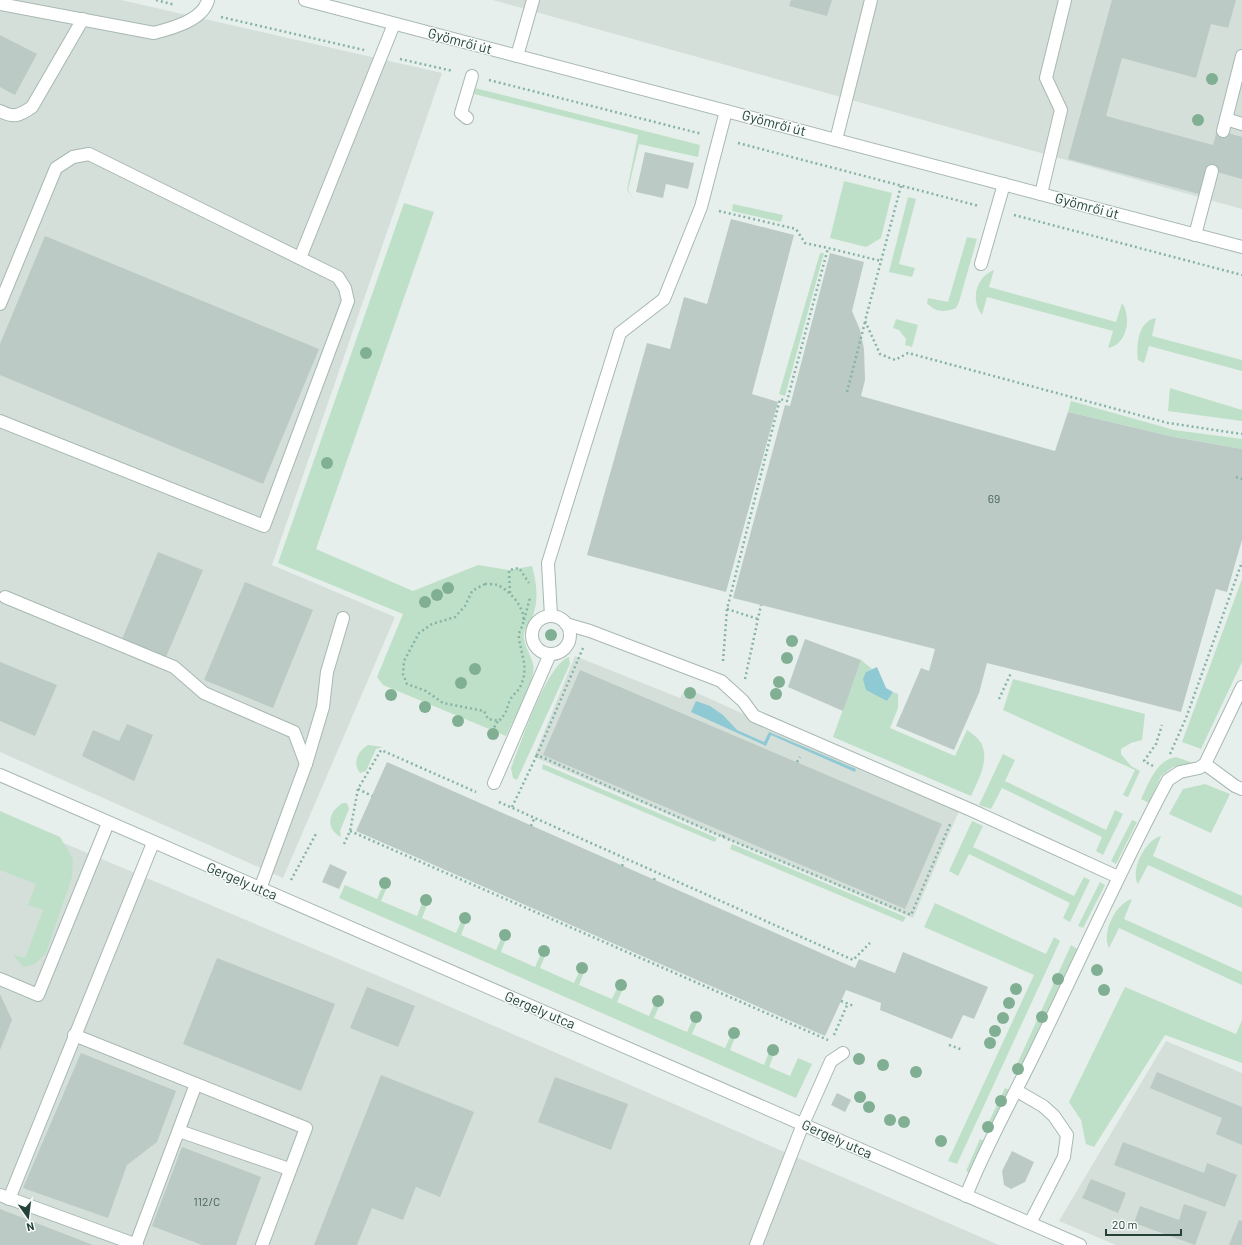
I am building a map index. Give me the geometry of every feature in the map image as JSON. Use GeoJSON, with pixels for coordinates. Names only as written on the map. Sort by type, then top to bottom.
{"type":"FeatureCollection","features":[{"type":"Feature","properties":{"kind":"street"},"geometry":{"type":"LineString","coordinates":[[0,4],[154,33],[171,29],[202,13],[208,0]]}},
{"type":"Feature","properties":{"kind":"street","name":"Gyömrői út"},"geometry":{"type":"LineString","coordinates":[[305,0],[1242,247]]}},
{"type":"Feature","properties":{"kind":"street"},"geometry":{"type":"LineString","coordinates":[[517,56],[533,0]]}},
{"type":"Feature","properties":{"kind":"street"},"geometry":{"type":"LineString","coordinates":[[836,140],[871,0]]}},
{"type":"Feature","properties":{"kind":"street"},"geometry":{"type":"LineString","coordinates":[[1041,194],[1061,110],[1046,78],[1065,0]]}},
{"type":"Feature","properties":{"kind":"street"},"geometry":{"type":"LineString","coordinates":[[0,111],[10,116],[21,114],[32,107],[83,19]]}},
{"type":"Feature","properties":{"kind":"street"},"geometry":{"type":"LineString","coordinates":[[300,258],[394,24]]}},
{"type":"Feature","properties":{"kind":"street"},"geometry":{"type":"LineString","coordinates":[[1223,131],[1242,56]]}},
{"type":"Feature","properties":{"kind":"street"},"geometry":{"type":"LineString","coordinates":[[467,118],[461,112],[472,76]]}},
{"type":"Feature","properties":{"kind":"street"},"geometry":{"type":"LineString","coordinates":[[551,616],[548,563],[620,333],[664,299],[701,207],[726,111]]}},
{"type":"Feature","properties":{"kind":"street"},"geometry":{"type":"LineString","coordinates":[[1226,119],[1242,124]]}},
{"type":"Feature","properties":{"kind":"street"},"geometry":{"type":"LineString","coordinates":[[0,304],[56,168],[73,157],[88,154],[338,277],[345,288],[348,301],[264,526],[0,421]]}},
{"type":"Feature","properties":{"kind":"street"},"geometry":{"type":"LineString","coordinates":[[1194,235],[1212,170]]}},
{"type":"Feature","properties":{"kind":"street"},"geometry":{"type":"LineString","coordinates":[[981,264],[1004,184]]}},
{"type":"Feature","properties":{"kind":"street"},"geometry":{"type":"LineString","coordinates":[[5,596],[174,667],[204,693],[294,732],[306,764]]}},
{"type":"Feature","properties":{"kind":"street"},"geometry":{"type":"LineString","coordinates":[[551,616],[562,619],[566,624],[569,635],[566,646],[550,654],[538,649],[532,637],[535,625],[545,617],[551,616]]}},
{"type":"Feature","properties":{"kind":"street"},"geometry":{"type":"LineString","coordinates":[[260,889],[306,764],[323,707],[327,672],[343,618]]}},
{"type":"Feature","properties":{"kind":"street"},"geometry":{"type":"LineString","coordinates":[[566,624],[590,631],[721,682],[743,701],[754,716],[971,810],[1118,877]]}},
{"type":"Feature","properties":{"kind":"street"},"geometry":{"type":"LineString","coordinates":[[494,783],[550,654]]}},
{"type":"Feature","properties":{"kind":"street"},"geometry":{"type":"LineString","coordinates":[[966,1196],[973,1177],[1017,1091],[1118,877],[1168,780],[1180,772],[1198,768],[1205,764],[1242,687]]}},
{"type":"Feature","properties":{"kind":"street"},"geometry":{"type":"LineString","coordinates":[[1205,764],[1234,786],[1242,789]]}},
{"type":"Feature","properties":{"kind":"street","name":"Gergely utca"},"geometry":{"type":"LineString","coordinates":[[0,775],[153,843],[1080,1245]]}},
{"type":"Feature","properties":{"kind":"street"},"geometry":{"type":"LineString","coordinates":[[0,979],[38,995],[108,823]]}},
{"type":"Feature","properties":{"kind":"street"},"geometry":{"type":"LineString","coordinates":[[153,843],[74,1035],[4,1197],[136,1245],[196,1084]]}},
{"type":"Feature","properties":{"kind":"street"},"geometry":{"type":"LineString","coordinates":[[74,1035],[306,1128],[289,1169],[262,1245]]}},
{"type":"Feature","properties":{"kind":"street"},"geometry":{"type":"LineString","coordinates":[[756,1245],[803,1124],[831,1061],[843,1052]]}},
{"type":"Feature","properties":{"kind":"street"},"geometry":{"type":"LineString","coordinates":[[1017,1091],[1043,1106],[1054,1116],[1067,1135],[1064,1157],[1030,1223]]}},
{"type":"Feature","properties":{"kind":"street"},"geometry":{"type":"LineString","coordinates":[[179,1130],[289,1169]]}},
{"type":"Feature","properties":{"kind":"path"},"geometry":{"type":"LineString","coordinates":[[847,392],[901,186]]}},
{"type":"Feature","properties":{"kind":"path"},"geometry":{"type":"LineString","coordinates":[[701,207],[796,229],[805,243],[882,261]]}},
{"type":"Feature","properties":{"kind":"path"},"geometry":{"type":"LineString","coordinates":[[721,682],[728,609],[780,399],[787,401],[828,248]]}},
{"type":"Feature","properties":{"kind":"path"},"geometry":{"type":"LineString","coordinates":[[865,321],[880,354],[895,360],[908,353],[1168,423],[1242,434]]}},
{"type":"Feature","properties":{"kind":"path"},"geometry":{"type":"LineString","coordinates":[[1236,477],[1242,479]]}},
{"type":"Feature","properties":{"kind":"path"},"geometry":{"type":"LineString","coordinates":[[1181,728],[1186,718],[1242,562]]}},
{"type":"Feature","properties":{"kind":"path"},"geometry":{"type":"LineString","coordinates":[[510,594],[509,570],[519,568],[530,585]]}},
{"type":"Feature","properties":{"kind":"path"},"geometry":{"type":"LineString","coordinates":[[499,721],[488,719],[484,711],[444,703],[426,690],[406,684],[403,674],[404,661],[419,633],[432,624],[454,617],[465,606],[472,591],[485,584],[498,585],[510,594],[522,612],[523,623]]}},
{"type":"Feature","properties":{"kind":"path"},"geometry":{"type":"LineString","coordinates":[[489,736],[507,712],[510,699],[520,687],[524,676],[525,663],[519,631],[523,623],[530,596]]}},
{"type":"Feature","properties":{"kind":"path"},"geometry":{"type":"LineString","coordinates":[[743,701],[746,674],[761,605]]}},
{"type":"Feature","properties":{"kind":"path"},"geometry":{"type":"LineString","coordinates":[[728,609],[758,619]]}},
{"type":"Feature","properties":{"kind":"path"},"geometry":{"type":"LineString","coordinates":[[512,807],[537,755],[590,631]]}},
{"type":"Feature","properties":{"kind":"path"},"geometry":{"type":"LineString","coordinates":[[999,699],[1011,673]]}},
{"type":"Feature","properties":{"kind":"path"},"geometry":{"type":"LineString","coordinates":[[556,710],[562,712]]}},
{"type":"Feature","properties":{"kind":"path"},"geometry":{"type":"LineString","coordinates":[[1153,766],[1144,761],[1156,744],[1162,725]]}},
{"type":"Feature","properties":{"kind":"path"},"geometry":{"type":"LineString","coordinates":[[344,844],[350,831],[358,789],[381,750],[483,794]]}},
{"type":"Feature","properties":{"kind":"path"},"geometry":{"type":"LineString","coordinates":[[537,755],[723,837],[911,915],[954,816]]}},
{"type":"Feature","properties":{"kind":"path"},"geometry":{"type":"LineString","coordinates":[[358,789],[372,796]]}},
{"type":"Feature","properties":{"kind":"path"},"geometry":{"type":"LineString","coordinates":[[497,801],[853,960],[870,943]]}},
{"type":"Feature","properties":{"kind":"path"},"geometry":{"type":"LineString","coordinates":[[531,826],[535,817]]}},
{"type":"Feature","properties":{"kind":"path"},"geometry":{"type":"LineString","coordinates":[[350,831],[831,1042],[848,1003]]}},
{"type":"Feature","properties":{"kind":"path"},"geometry":{"type":"LineString","coordinates":[[291,880],[317,832]]}},
{"type":"Feature","properties":{"kind":"path"},"geometry":{"type":"LineString","coordinates":[[723,837],[724,833]]}},
{"type":"Feature","properties":{"kind":"path"},"geometry":{"type":"LineString","coordinates":[[620,856],[624,861]]}},
{"type":"Feature","properties":{"kind":"path"},"geometry":{"type":"LineString","coordinates":[[624,861],[632,861]]}},
{"type":"Feature","properties":{"kind":"path"},"geometry":{"type":"LineString","coordinates":[[622,866],[624,861]]}},
{"type":"Feature","properties":{"kind":"path"},"geometry":{"type":"LineString","coordinates":[[652,871],[656,876]]}},
{"type":"Feature","properties":{"kind":"path"},"geometry":{"type":"LineString","coordinates":[[656,876],[663,875]]}},
{"type":"Feature","properties":{"kind":"path"},"geometry":{"type":"LineString","coordinates":[[654,880],[656,876]]}},
{"type":"Feature","properties":{"kind":"path"},"geometry":{"type":"LineString","coordinates":[[841,1001],[854,1006]]}},
{"type":"Feature","properties":{"kind":"path"},"geometry":{"type":"LineString","coordinates":[[949,1045],[963,1050]]}},
{"type":"Feature","properties":{"kind":"shaded area"},"geometry":{"type":"Polygon","coordinates":[[[0,0],[121,0],[442,73],[272,565],[395,617],[283,878],[0,752],[0,0]]]}},
{"type":"Feature","properties":{"kind":"shaded area"},"geometry":{"type":"Polygon","coordinates":[[[493,0],[1242,0],[1242,209],[493,0]]]}},
{"type":"Feature","properties":{"kind":"shaded area"},"geometry":{"type":"Polygon","coordinates":[[[575,656],[680,698],[686,688],[959,811],[913,918],[534,757],[575,656]]]}},
{"type":"Feature","properties":{"kind":"shaded area"},"geometry":{"type":"Polygon","coordinates":[[[0,816],[402,986],[999,1245],[0,1245],[0,816]]]}},
{"type":"Feature","properties":{"kind":"shaded area"},"geometry":{"type":"Polygon","coordinates":[[[1166,1041],[1242,1073],[1242,1245],[1116,1245],[1059,1221],[1166,1041]]]}},
{"type":"Feature","properties":{"kind":"green space"},"geometry":{"type":"Polygon","coordinates":[[[475,88],[700,145],[698,157],[639,144],[628,190],[634,199],[627,190],[638,135],[474,94],[475,88]]]}},
{"type":"Feature","properties":{"kind":"green space"},"geometry":{"type":"Polygon","coordinates":[[[844,181],[892,193],[881,238],[866,247],[830,238],[844,181]]]}},
{"type":"Feature","properties":{"kind":"green space"},"geometry":{"type":"Polygon","coordinates":[[[908,197],[916,199],[899,264],[915,268],[912,277],[889,272],[908,197]]]}},
{"type":"Feature","properties":{"kind":"green space"},"geometry":{"type":"Polygon","coordinates":[[[404,203],[434,212],[316,549],[413,591],[478,565],[509,570],[532,566],[536,586],[536,605],[531,620],[525,630],[524,638],[532,660],[533,671],[524,700],[506,736],[383,685],[377,677],[403,614],[278,563],[404,203]]]}},
{"type":"Feature","properties":{"kind":"green space"},"geometry":{"type":"Polygon","coordinates":[[[733,204],[783,215],[781,222],[732,211],[733,204]]]}},
{"type":"Feature","properties":{"kind":"green space"},"geometry":{"type":"Polygon","coordinates":[[[967,237],[977,239],[959,302],[956,308],[952,310],[937,310],[927,303],[928,298],[948,302],[967,237]]]}},
{"type":"Feature","properties":{"kind":"green space"},"geometry":{"type":"Polygon","coordinates":[[[820,253],[824,253],[785,396],[779,394],[820,253]]]}},
{"type":"Feature","properties":{"kind":"green space"},"geometry":{"type":"Polygon","coordinates":[[[994,270],[989,287],[1116,322],[1122,303],[1127,316],[1127,323],[1126,330],[1120,342],[1108,348],[1113,331],[987,297],[982,315],[976,303],[977,290],[979,283],[983,278],[994,270]]]}},
{"type":"Feature","properties":{"kind":"green space"},"geometry":{"type":"Polygon","coordinates":[[[1156,318],[1152,336],[1242,360],[1242,371],[1149,346],[1144,363],[1138,360],[1137,348],[1142,329],[1150,320],[1156,318]]]}},
{"type":"Feature","properties":{"kind":"green space"},"geometry":{"type":"Polygon","coordinates":[[[896,319],[918,325],[912,347],[905,345],[906,339],[899,330],[893,328],[896,319]]]}},
{"type":"Feature","properties":{"kind":"green space"},"geometry":{"type":"Polygon","coordinates":[[[1170,388],[1242,410],[1242,421],[1168,411],[1170,388]]]}},
{"type":"Feature","properties":{"kind":"green space"},"geometry":{"type":"Polygon","coordinates":[[[1071,401],[1174,430],[1242,439],[1242,449],[1174,437],[1068,412],[1071,401]]]}},
{"type":"Feature","properties":{"kind":"green space"},"geometry":{"type":"Polygon","coordinates":[[[1242,579],[1242,662],[1201,749],[1182,742],[1242,579]]]}},
{"type":"Feature","properties":{"kind":"green space"},"geometry":{"type":"Polygon","coordinates":[[[569,657],[570,664],[517,780],[513,778],[511,768],[535,706],[552,674],[560,663],[569,657]]]}},
{"type":"Feature","properties":{"kind":"green space"},"geometry":{"type":"Polygon","coordinates":[[[861,660],[872,669],[866,672],[887,701],[893,692],[898,694],[898,708],[890,728],[955,756],[967,730],[979,740],[983,747],[984,761],[980,776],[971,796],[833,737],[861,660]]]}},
{"type":"Feature","properties":{"kind":"green space"},"geometry":{"type":"Polygon","coordinates":[[[1013,679],[1145,714],[1142,740],[1131,743],[1121,749],[1121,754],[1131,766],[1140,771],[1128,797],[1123,795],[1135,770],[1003,710],[1013,679]]]}},
{"type":"Feature","properties":{"kind":"green space"},"geometry":{"type":"Polygon","coordinates":[[[368,745],[383,747],[376,749],[366,771],[360,773],[356,765],[356,761],[361,750],[368,745]]]}},
{"type":"Feature","properties":{"kind":"green space"},"geometry":{"type":"Polygon","coordinates":[[[1003,754],[1015,760],[1005,781],[1106,830],[1115,810],[1123,814],[1103,855],[1096,851],[1102,837],[1002,788],[991,809],[979,805],[1003,754]]]}},
{"type":"Feature","properties":{"kind":"green space"},"geometry":{"type":"Polygon","coordinates":[[[1176,757],[1193,763],[1173,767],[1161,776],[1149,803],[1141,799],[1150,779],[1158,767],[1169,759],[1176,757]]]}},
{"type":"Feature","properties":{"kind":"green space"},"geometry":{"type":"Polygon","coordinates":[[[543,764],[717,838],[715,842],[542,769],[543,764]]]}},
{"type":"Feature","properties":{"kind":"green space"},"geometry":{"type":"Polygon","coordinates":[[[1205,784],[1230,794],[1211,833],[1169,814],[1183,789],[1205,784]]]}},
{"type":"Feature","properties":{"kind":"green space"},"geometry":{"type":"Polygon","coordinates":[[[343,803],[347,803],[349,809],[340,831],[341,837],[332,829],[330,820],[334,811],[343,803]]]}},
{"type":"Feature","properties":{"kind":"green space"},"geometry":{"type":"Polygon","coordinates":[[[0,811],[60,837],[73,859],[72,877],[46,953],[35,964],[23,967],[13,955],[25,958],[43,910],[28,905],[36,884],[0,870],[0,811]]]}},
{"type":"Feature","properties":{"kind":"green space"},"geometry":{"type":"Polygon","coordinates":[[[1132,820],[1137,822],[1116,864],[1111,861],[1132,820]]]}},
{"type":"Feature","properties":{"kind":"green space"},"geometry":{"type":"Polygon","coordinates":[[[972,821],[983,826],[973,847],[1074,896],[1084,877],[1090,880],[1070,922],[1063,918],[1070,903],[969,854],[958,876],[949,871],[972,821]]]}},
{"type":"Feature","properties":{"kind":"green space"},"geometry":{"type":"Polygon","coordinates":[[[1161,836],[1153,856],[1242,896],[1242,908],[1148,865],[1138,884],[1136,871],[1140,856],[1150,843],[1161,836]]]}},
{"type":"Feature","properties":{"kind":"green space"},"geometry":{"type":"Polygon","coordinates":[[[732,844],[906,917],[903,922],[730,849],[732,844]]]}},
{"type":"Feature","properties":{"kind":"green space"},"geometry":{"type":"Polygon","coordinates":[[[385,881],[389,883],[381,901],[417,916],[424,898],[429,900],[422,918],[456,933],[464,915],[468,917],[461,935],[496,950],[504,932],[508,934],[501,952],[535,967],[543,949],[547,951],[540,968],[574,983],[582,965],[586,967],[579,985],[612,999],[620,982],[625,984],[617,1002],[649,1016],[657,998],[662,1000],[654,1018],[687,1032],[695,1014],[700,1016],[692,1034],[725,1048],[733,1031],[737,1032],[730,1050],[764,1065],[771,1047],[776,1049],[769,1067],[790,1076],[798,1058],[812,1064],[796,1098],[339,898],[345,885],[377,899],[385,881]]]}},
{"type":"Feature","properties":{"kind":"green space"},"geometry":{"type":"Polygon","coordinates":[[[1100,882],[1105,885],[1083,928],[1078,926],[1100,882]]]}},
{"type":"Feature","properties":{"kind":"green space"},"geometry":{"type":"Polygon","coordinates":[[[1132,899],[1124,919],[1242,972],[1242,985],[1119,928],[1109,948],[1107,935],[1112,919],[1121,906],[1132,899]]]}},
{"type":"Feature","properties":{"kind":"green space"},"geometry":{"type":"Polygon","coordinates":[[[935,903],[1046,954],[1054,937],[1060,941],[957,1164],[948,1161],[1034,975],[924,927],[935,903]]]}},
{"type":"Feature","properties":{"kind":"green space"},"geometry":{"type":"Polygon","coordinates":[[[1071,945],[1077,949],[1018,1073],[1014,1071],[1071,945]]]}},
{"type":"Feature","properties":{"kind":"green space"},"geometry":{"type":"Polygon","coordinates":[[[1125,987],[1236,1034],[1242,1020],[1242,1063],[1165,1035],[1094,1147],[1086,1144],[1081,1120],[1069,1102],[1125,987]]]}},
{"type":"Feature","properties":{"kind":"green space"},"geometry":{"type":"Polygon","coordinates":[[[1005,1088],[1010,1090],[989,1134],[984,1132],[1005,1088]]]}},
{"type":"Feature","properties":{"kind":"green space"},"geometry":{"type":"Polygon","coordinates":[[[980,1139],[986,1142],[971,1173],[966,1171],[980,1139]]]}},
{"type":"Feature","properties":{"kind":"water"},"geometry":{"type":"Polygon","coordinates":[[[877,667],[886,688],[893,692],[887,701],[866,690],[863,679],[866,672],[877,667]]]}},
{"type":"Feature","properties":{"kind":"water"},"geometry":{"type":"Polygon","coordinates":[[[696,701],[710,706],[723,715],[737,730],[764,742],[769,732],[856,769],[855,772],[771,735],[766,746],[691,712],[696,701]]]}},
{"type":"Feature","properties":{"kind":"building"},"geometry":{"type":"Polygon","coordinates":[[[791,0],[832,0],[827,16],[789,6],[791,0]]]}},
{"type":"Feature","properties":{"kind":"building"},"geometry":{"type":"Polygon","coordinates":[[[1112,0],[1236,0],[1228,28],[1211,24],[1196,78],[1122,58],[1106,116],[1213,145],[1217,130],[1242,137],[1242,179],[1206,169],[1199,194],[1068,159],[1112,0]]]}},
{"type":"Feature","properties":{"kind":"building"},"geometry":{"type":"Polygon","coordinates":[[[0,35],[37,54],[15,95],[0,87],[0,35]]]}},
{"type":"Feature","properties":{"kind":"building"},"geometry":{"type":"Polygon","coordinates":[[[645,152],[694,163],[688,189],[666,184],[663,198],[636,192],[645,152]]]}},
{"type":"Feature","properties":{"kind":"building"},"geometry":{"type":"Polygon","coordinates":[[[731,219],[794,235],[752,394],[778,402],[726,592],[587,555],[647,343],[670,349],[684,297],[707,304],[731,219]]]}},
{"type":"Feature","properties":{"kind":"building"},"geometry":{"type":"Polygon","coordinates":[[[45,236],[319,349],[263,484],[0,375],[0,344],[45,236]]]}},
{"type":"Feature","properties":{"kind":"building"},"geometry":{"type":"Polygon","coordinates":[[[830,253],[864,262],[852,311],[860,330],[864,349],[865,380],[861,396],[1055,451],[1068,412],[1174,437],[1242,449],[1242,540],[1227,592],[1216,589],[1181,712],[987,663],[979,693],[954,750],[896,726],[921,668],[929,671],[935,649],[733,598],[785,405],[790,406],[830,253]]]}},
{"type":"Feature","properties":{"kind":"building"},"geometry":{"type":"Polygon","coordinates":[[[158,552],[203,570],[166,657],[122,639],[158,552]]]}},
{"type":"Feature","properties":{"kind":"building"},"geometry":{"type":"Polygon","coordinates":[[[245,582],[313,610],[273,708],[204,680],[245,582]]]}},
{"type":"Feature","properties":{"kind":"building"},"geometry":{"type":"Polygon","coordinates":[[[805,639],[861,660],[843,711],[788,687],[805,639]]]}},
{"type":"Feature","properties":{"kind":"building"},"geometry":{"type":"Polygon","coordinates":[[[0,662],[57,685],[35,736],[0,721],[0,662]]]}},
{"type":"Feature","properties":{"kind":"building"},"geometry":{"type":"Polygon","coordinates":[[[580,670],[942,824],[905,909],[543,755],[580,670]]]}},
{"type":"Feature","properties":{"kind":"building"},"geometry":{"type":"Polygon","coordinates":[[[127,724],[153,735],[134,781],[82,756],[93,730],[119,741],[127,724]]]}},
{"type":"Feature","properties":{"kind":"building"},"geometry":{"type":"Polygon","coordinates":[[[387,762],[855,968],[859,959],[895,973],[903,952],[988,987],[974,1019],[963,1015],[952,1039],[880,1010],[881,1003],[846,990],[825,1036],[356,831],[387,762]]]}},
{"type":"Feature","properties":{"kind":"building"},"geometry":{"type":"Polygon","coordinates":[[[330,864],[347,872],[339,889],[322,882],[330,864]]]}},
{"type":"Feature","properties":{"kind":"building"},"geometry":{"type":"Polygon","coordinates":[[[217,958],[335,1004],[301,1091],[183,1044],[217,958]]]}},
{"type":"Feature","properties":{"kind":"building"},"geometry":{"type":"Polygon","coordinates":[[[367,987],[415,1006],[398,1047],[350,1028],[367,987]]]}},
{"type":"Feature","properties":{"kind":"building"},"geometry":{"type":"Polygon","coordinates":[[[0,994],[12,1020],[0,1050],[0,994]]]}},
{"type":"Feature","properties":{"kind":"building"},"geometry":{"type":"Polygon","coordinates":[[[81,1053],[176,1091],[157,1142],[127,1165],[108,1218],[23,1188],[81,1053]]]}},
{"type":"Feature","properties":{"kind":"building"},"geometry":{"type":"Polygon","coordinates":[[[1157,1072],[1242,1107],[1242,1145],[1216,1134],[1222,1118],[1150,1088],[1157,1072]]]}},
{"type":"Feature","properties":{"kind":"building"},"geometry":{"type":"Polygon","coordinates":[[[381,1075],[474,1112],[440,1197],[416,1187],[403,1220],[372,1208],[357,1245],[314,1245],[381,1075]]]}},
{"type":"Feature","properties":{"kind":"building"},"geometry":{"type":"Polygon","coordinates":[[[555,1077],[628,1104],[611,1150],[538,1122],[555,1077]]]}},
{"type":"Feature","properties":{"kind":"building"},"geometry":{"type":"Polygon","coordinates":[[[837,1093],[851,1100],[845,1112],[831,1105],[837,1093]]]}},
{"type":"Feature","properties":{"kind":"building"},"geometry":{"type":"Polygon","coordinates":[[[1123,1142],[1204,1173],[1207,1163],[1237,1175],[1225,1207],[1114,1165],[1123,1142]]]}},
{"type":"Feature","properties":{"kind":"building"},"geometry":{"type":"Polygon","coordinates":[[[182,1147],[261,1177],[236,1245],[202,1245],[152,1226],[182,1147]]]}},
{"type":"Feature","properties":{"kind":"building"},"geometry":{"type":"Polygon","coordinates":[[[1012,1151],[1034,1162],[1025,1182],[1011,1189],[1004,1185],[1002,1171],[1012,1151]]]}},
{"type":"Feature","properties":{"kind":"building"},"geometry":{"type":"Polygon","coordinates":[[[1091,1179],[1126,1193],[1118,1213],[1082,1198],[1091,1179]]]}},
{"type":"Feature","properties":{"kind":"building"},"geometry":{"type":"Polygon","coordinates":[[[1184,1204],[1207,1212],[1195,1245],[1134,1223],[1140,1206],[1179,1220],[1184,1204]]]}},
{"type":"Feature","properties":{"kind":"building"},"geometry":{"type":"Polygon","coordinates":[[[0,1209],[93,1245],[0,1245],[0,1209]]]}},
{"type":"Feature","properties":{"kind":"building"},"geometry":{"type":"Polygon","coordinates":[[[1239,1220],[1242,1221],[1242,1245],[1229,1245],[1239,1220]]]}}]}
